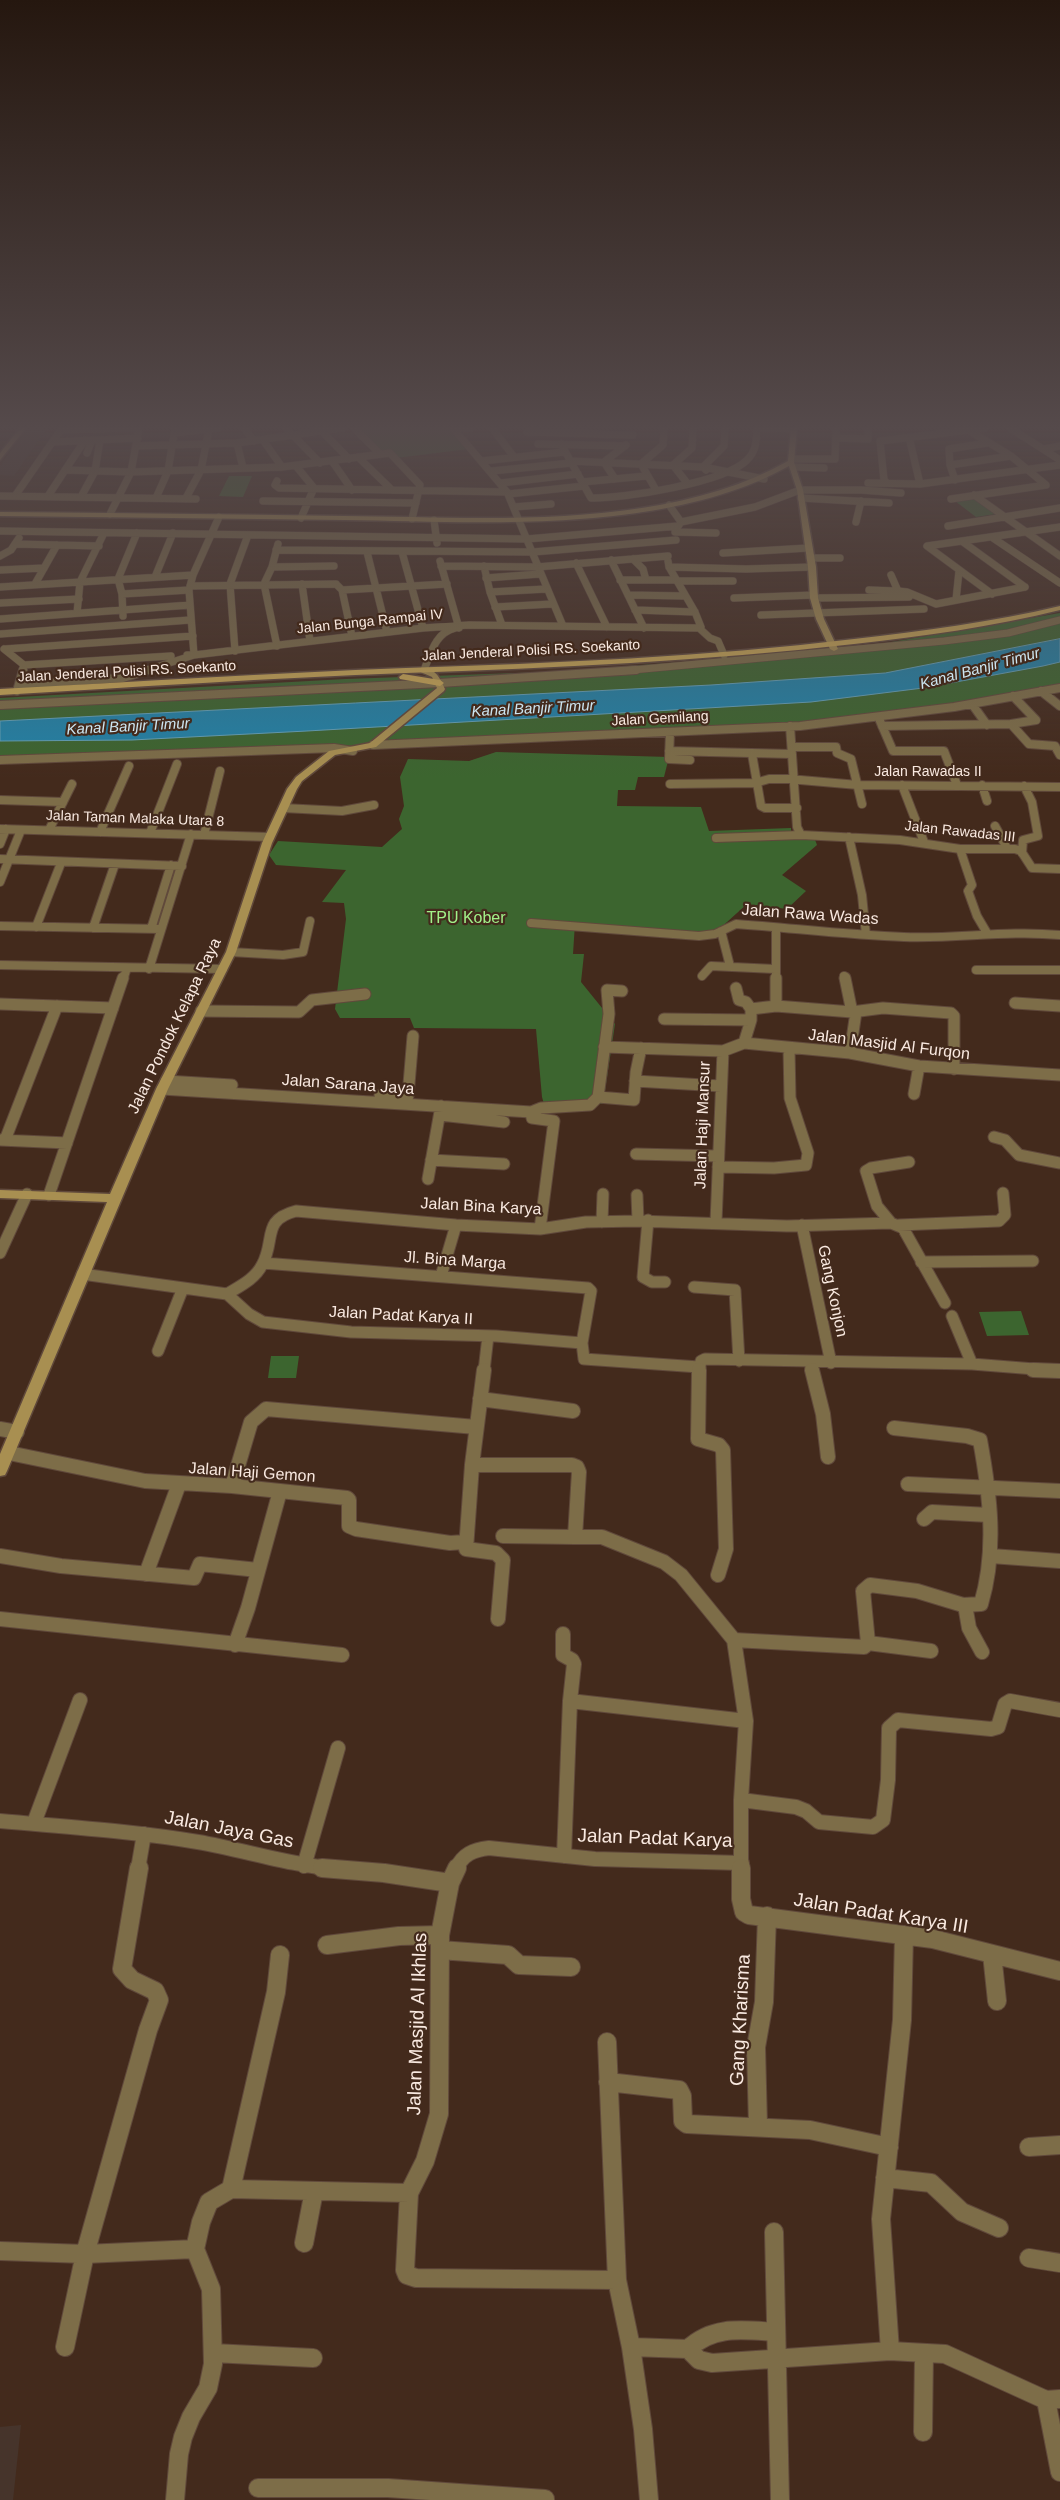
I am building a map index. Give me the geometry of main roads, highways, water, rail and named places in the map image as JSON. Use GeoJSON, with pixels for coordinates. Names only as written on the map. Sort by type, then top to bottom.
{"type":"FeatureCollection","features":[{"type":"Feature","properties":{"kind":"main road","name":"Jalan Jenderal Polisi RS. Soekanto"},"geometry":{"type":"LineString","coordinates":[[0,692],[424,670],[544,669],[756,657],[908,636],[1060,608]]}},
{"type":"Feature","properties":{"kind":"main road","name":"Jalan Jenderal Polisi RS. Soekanto"},"geometry":{"type":"LineString","coordinates":[[0,698],[18,691],[398,677],[439,683],[544,669],[833,646],[947,634],[1060,613]]}},
{"type":"Feature","properties":{"kind":"water","name":"Kanal Banjir Timur"},"geometry":{"type":"Polygon","coordinates":[[[1060,639],[1060,662],[923,688],[811,702],[132,740],[0,741],[0,721],[711,685],[885,673],[1060,639]]]}},
{"type":"Feature","properties":{"kind":"park label","name":"TPU Kober"},"geometry":{"type":"Point","coordinates":[466,919]}}]}
